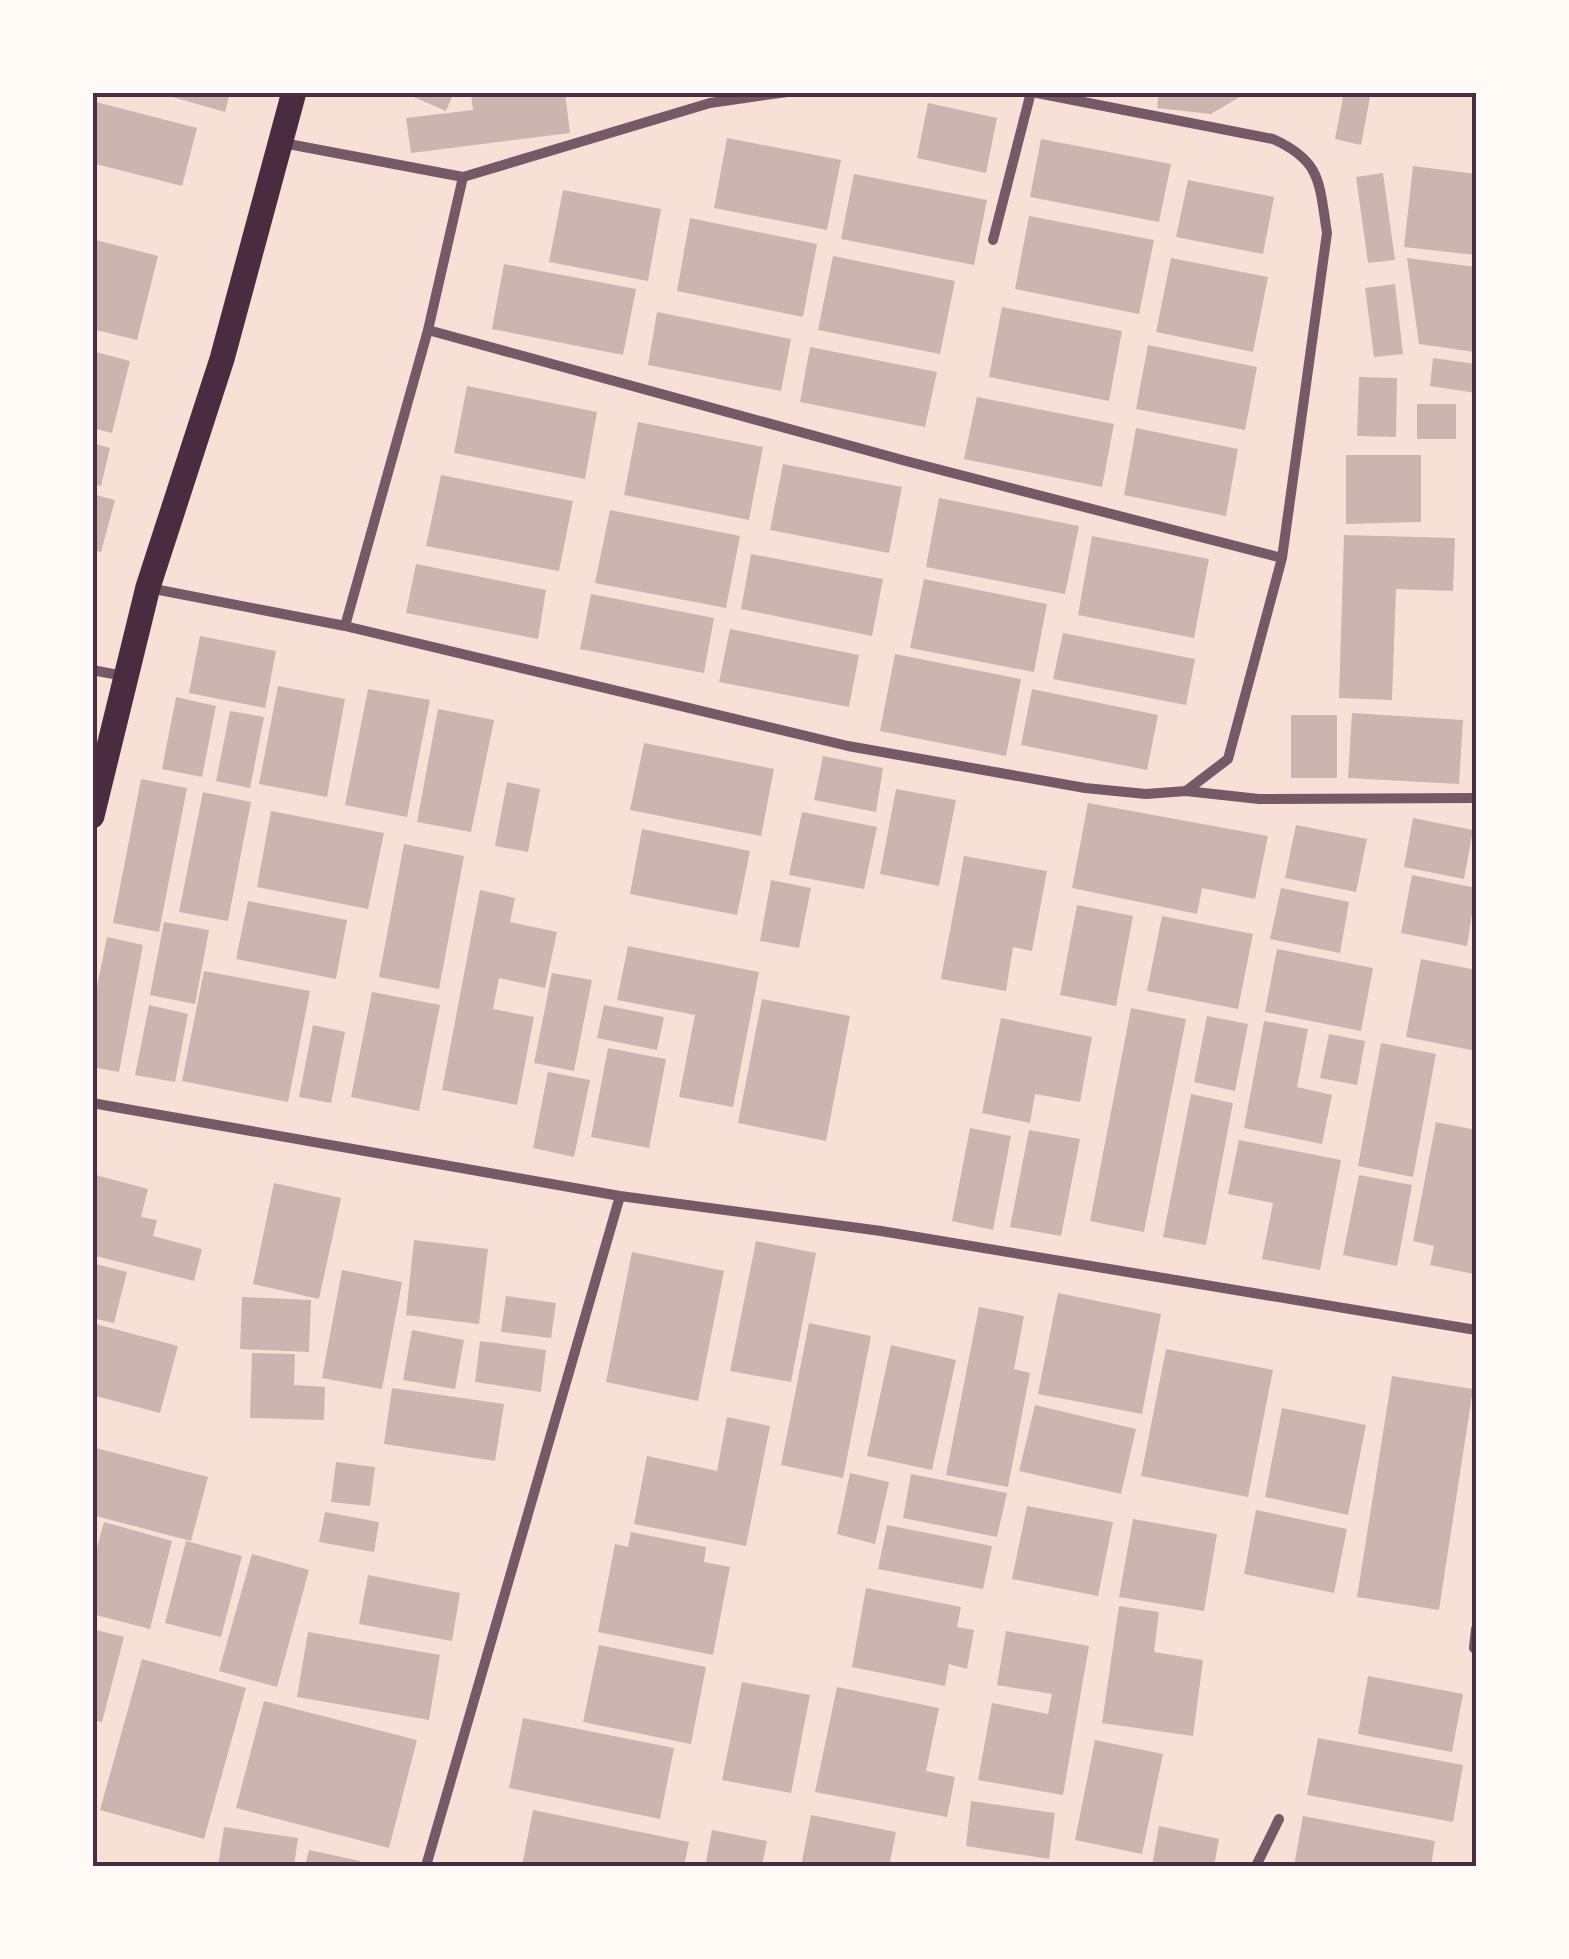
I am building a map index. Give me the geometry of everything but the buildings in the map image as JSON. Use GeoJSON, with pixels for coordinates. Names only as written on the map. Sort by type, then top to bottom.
{"type":"FeatureCollection","features":[{"type":"Feature","properties":{"kind":"main road"},"geometry":{"type":"LineString","coordinates":[[92,816],[148,588],[222,359],[294,92]]}},
{"type":"Feature","properties":{"kind":"street"},"geometry":{"type":"LineString","coordinates":[[282,143],[464,177],[710,103],[787,92]]}},
{"type":"Feature","properties":{"kind":"street"},"geometry":{"type":"LineString","coordinates":[[994,240],[1031,92],[1254,135],[1302,152],[1319,185],[1326,233],[1282,558],[1228,760],[1186,791]]}},
{"type":"Feature","properties":{"kind":"street"},"geometry":{"type":"LineString","coordinates":[[345,626],[428,330],[464,177]]}},
{"type":"Feature","properties":{"kind":"street"},"geometry":{"type":"LineString","coordinates":[[428,330],[906,462],[1282,558]]}},
{"type":"Feature","properties":{"kind":"street"},"geometry":{"type":"LineString","coordinates":[[148,588],[345,626],[848,746],[1085,788],[1259,798],[1476,798]]}},
{"type":"Feature","properties":{"kind":"street"},"geometry":{"type":"LineString","coordinates":[[92,670],[126,676]]}},
{"type":"Feature","properties":{"kind":"street"},"geometry":{"type":"LineString","coordinates":[[92,1102],[620,1196],[881,1231],[1476,1330]]}},
{"type":"Feature","properties":{"kind":"street"},"geometry":{"type":"LineString","coordinates":[[426,1866],[620,1196]]}},
{"type":"Feature","properties":{"kind":"street"},"geometry":{"type":"LineString","coordinates":[[1474,1648],[1476,1629]]}},
{"type":"Feature","properties":{"kind":"street"},"geometry":{"type":"LineString","coordinates":[[1256,1866],[1279,1819]]}}]}
